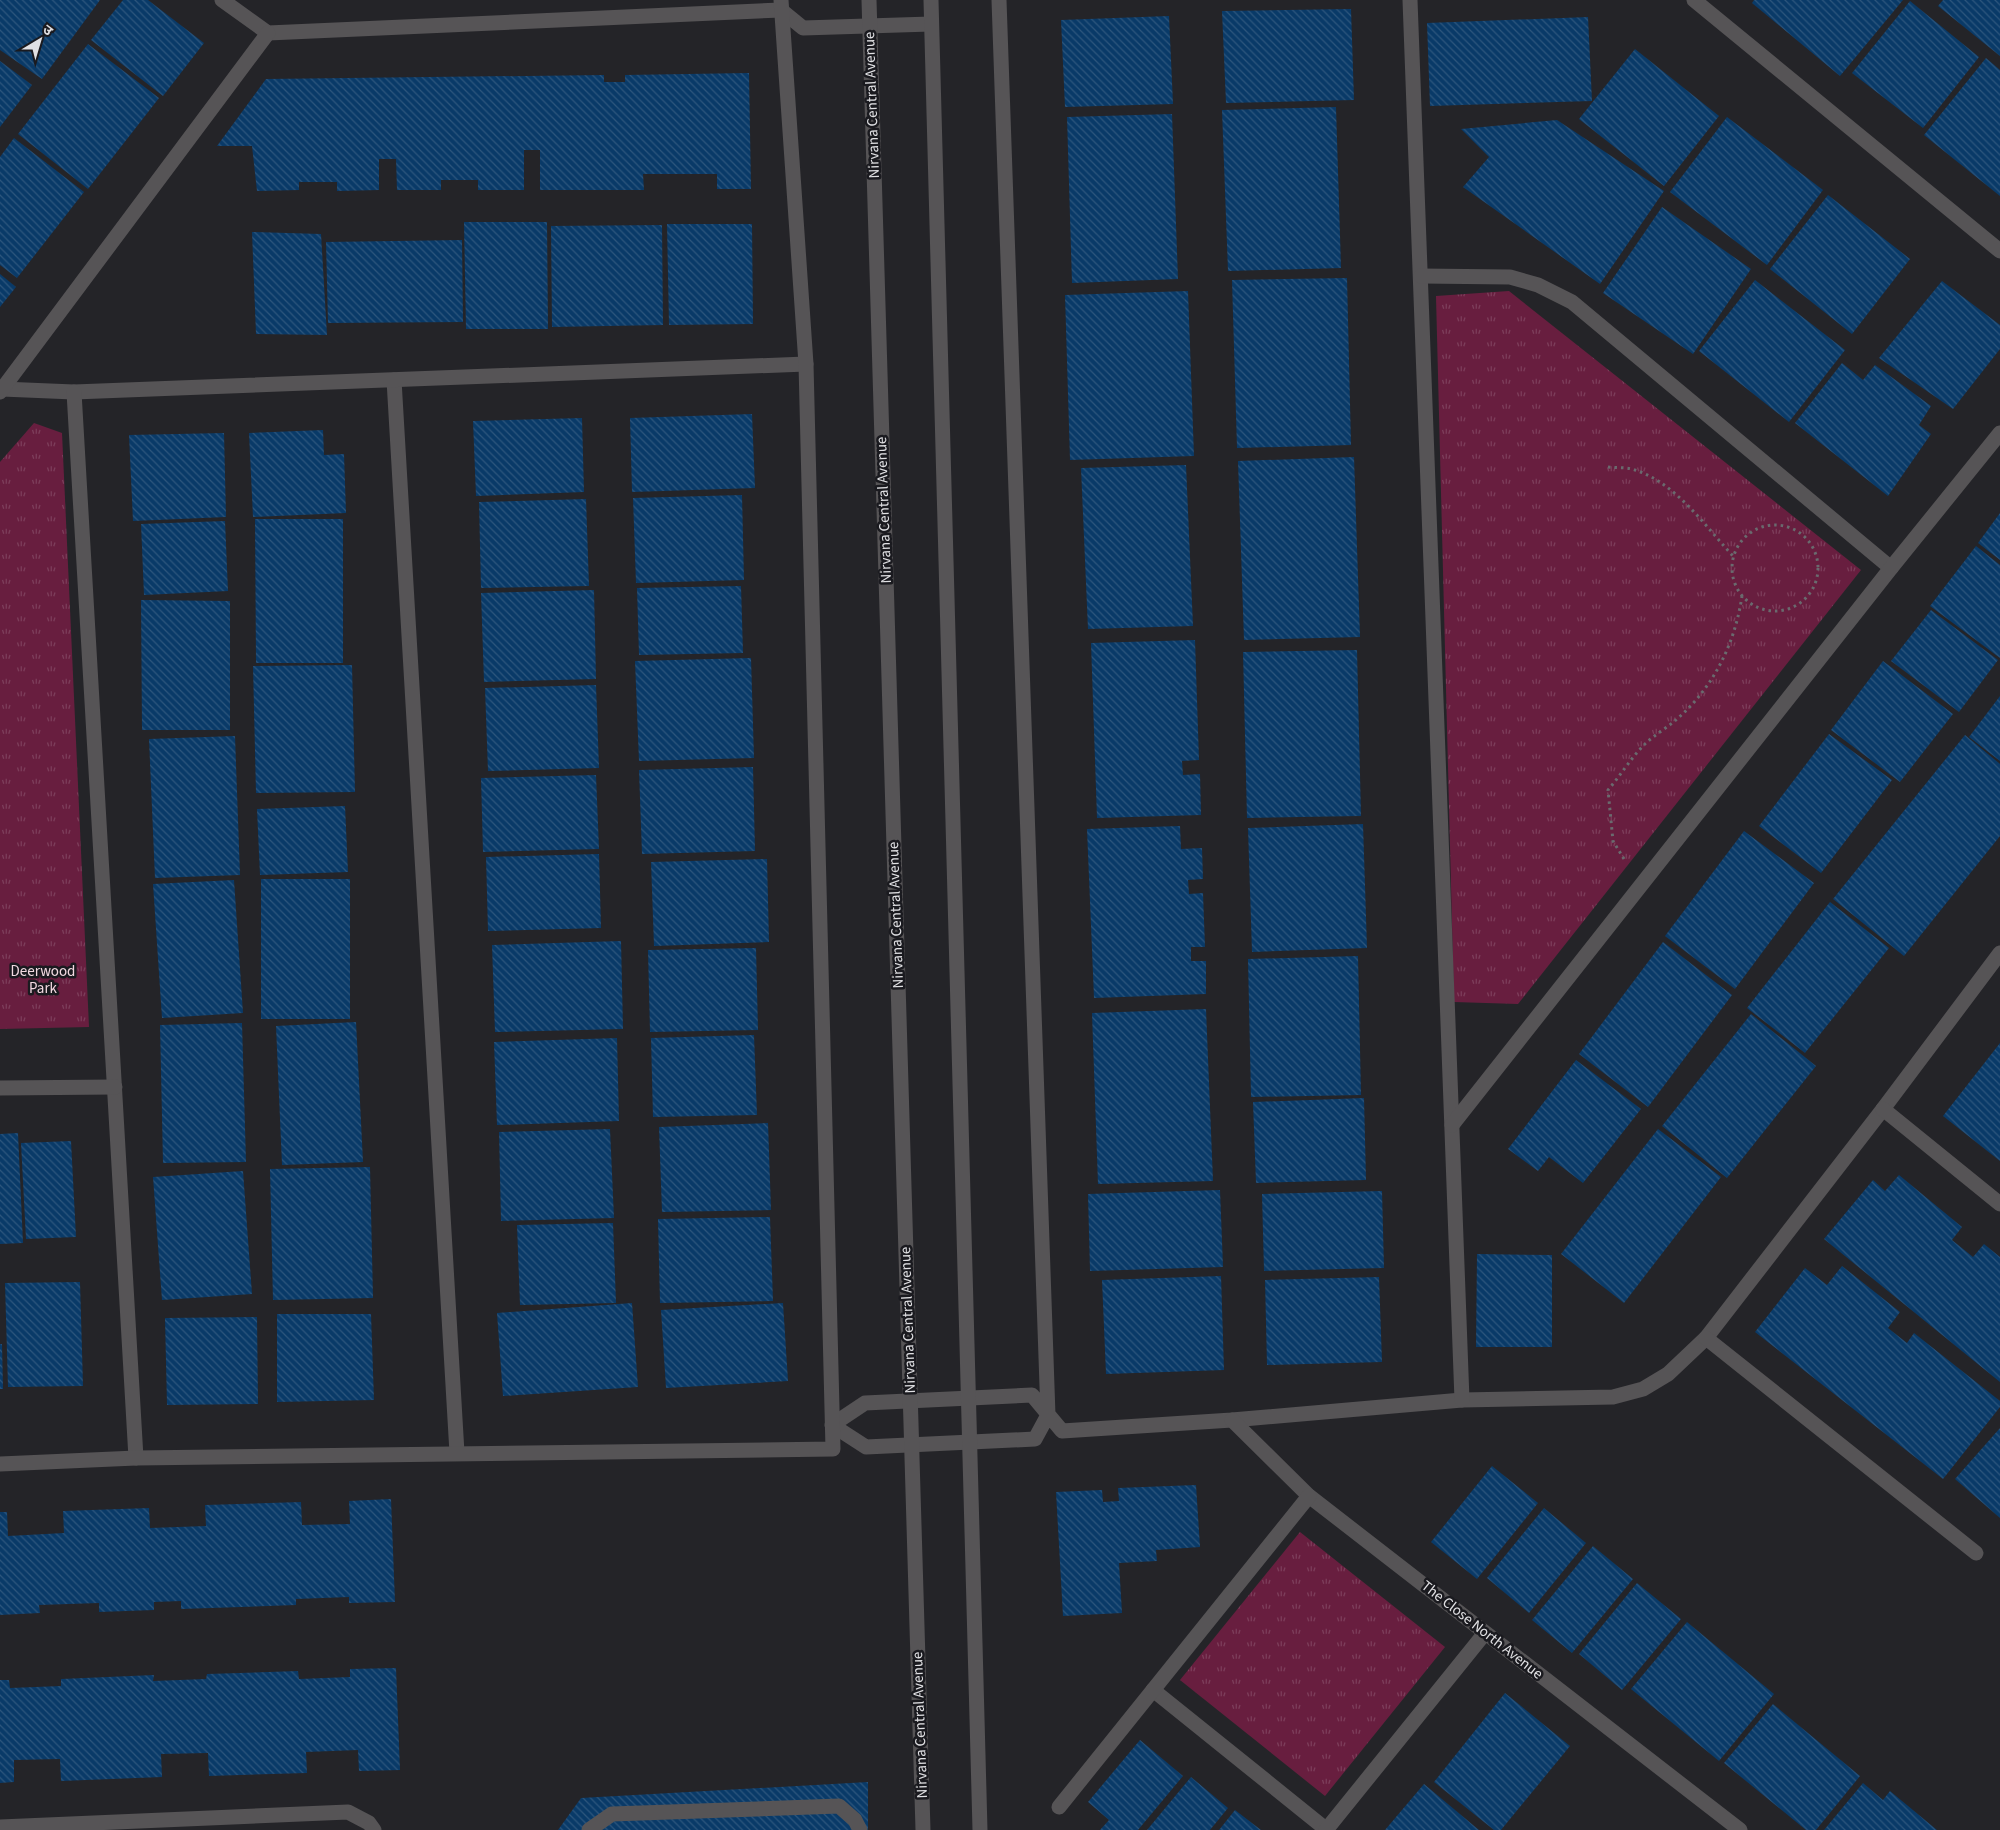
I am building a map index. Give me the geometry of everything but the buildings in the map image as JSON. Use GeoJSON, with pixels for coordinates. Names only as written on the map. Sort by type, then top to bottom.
{"type":"FeatureCollection","features":[{"type":"Feature","properties":{"kind":"street"},"geometry":{"type":"LineString","coordinates":[[222,0],[268,34],[784,4]]}},
{"type":"Feature","properties":{"kind":"street","name":"Nirvana Central Avenue"},"geometry":{"type":"LineString","coordinates":[[869,0],[922,1830]]}},
{"type":"Feature","properties":{"kind":"street"},"geometry":{"type":"LineString","coordinates":[[931,0],[968,1441],[980,1830]]}},
{"type":"Feature","properties":{"kind":"street"},"geometry":{"type":"LineString","coordinates":[[832,1425],[866,1447],[912,1445],[1035,1439],[1048,1415],[999,0]]}},
{"type":"Feature","properties":{"kind":"street"},"geometry":{"type":"LineString","coordinates":[[1410,0],[1462,1400]]}},
{"type":"Feature","properties":{"kind":"street"},"geometry":{"type":"LineString","coordinates":[[1694,0],[2000,251]]}},
{"type":"Feature","properties":{"kind":"street"},"geometry":{"type":"LineString","coordinates":[[784,4],[803,28],[931,24]]}},
{"type":"Feature","properties":{"kind":"street"},"geometry":{"type":"LineString","coordinates":[[0,1464],[136,1458],[834,1449],[806,364],[784,4]]}},
{"type":"Feature","properties":{"kind":"street"},"geometry":{"type":"LineString","coordinates":[[1,391],[268,34]]}},
{"type":"Feature","properties":{"kind":"street"},"geometry":{"type":"LineString","coordinates":[[1421,276],[1510,277],[1538,285],[1572,302],[1891,568]]}},
{"type":"Feature","properties":{"kind":"street"},"geometry":{"type":"LineString","coordinates":[[1,391],[74,392],[806,364]]}},
{"type":"Feature","properties":{"kind":"street"},"geometry":{"type":"LineString","coordinates":[[394,380],[457,1453]]}},
{"type":"Feature","properties":{"kind":"street"},"geometry":{"type":"LineString","coordinates":[[74,392],[136,1458]]}},
{"type":"Feature","properties":{"kind":"street"},"geometry":{"type":"LineString","coordinates":[[1452,1124],[1891,568],[2000,433]]}},
{"type":"Feature","properties":{"kind":"street"},"geometry":{"type":"LineString","coordinates":[[832,1425],[865,1403],[910,1400],[1032,1395],[1062,1431],[1232,1420],[1462,1400],[1613,1397],[1643,1389],[1668,1374],[1706,1338],[1883,1109],[2000,953]]}},
{"type":"Feature","properties":{"kind":"street"},"geometry":{"type":"LineString","coordinates":[[0,1088],[115,1087]]}},
{"type":"Feature","properties":{"kind":"street"},"geometry":{"type":"LineString","coordinates":[[1883,1109],[2000,1204]]}},
{"type":"Feature","properties":{"kind":"street"},"geometry":{"type":"LineString","coordinates":[[1706,1338],[1976,1554]]}},
{"type":"Feature","properties":{"kind":"street","name":"The Close North Avenue"},"geometry":{"type":"LineString","coordinates":[[1232,1420],[1309,1496],[1734,1828]]}},
{"type":"Feature","properties":{"kind":"street"},"geometry":{"type":"LineString","coordinates":[[1059,1807],[1309,1496]]}},
{"type":"Feature","properties":{"kind":"street"},"geometry":{"type":"LineString","coordinates":[[1153,1690],[1326,1830],[1485,1633]]}},
{"type":"Feature","properties":{"kind":"street"},"geometry":{"type":"LineString","coordinates":[[589,1830],[612,1814],[839,1806],[855,1820],[860,1830]]}},
{"type":"Feature","properties":{"kind":"street"},"geometry":{"type":"LineString","coordinates":[[0,1827],[348,1812],[369,1823],[374,1830]]}},
{"type":"Feature","properties":{"kind":"path"},"geometry":{"type":"LineString","coordinates":[[1608,467],[1635,470],[1661,484],[1684,500],[1733,556]]}},
{"type":"Feature","properties":{"kind":"path"},"geometry":{"type":"LineString","coordinates":[[1774,524],[1788,527],[1800,533],[1810,543],[1816,557],[1818,570],[1814,585],[1806,597],[1795,606],[1781,610],[1767,610],[1753,605],[1742,596],[1735,584],[1732,569],[1733,556],[1738,543],[1749,533],[1760,527],[1774,524]]}},
{"type":"Feature","properties":{"kind":"path"},"geometry":{"type":"LineString","coordinates":[[1644,881],[1630,871],[1613,841],[1608,790],[1644,745],[1678,719],[1696,701],[1712,680],[1727,652],[1739,619],[1742,596]]}},
{"type":"Feature","properties":{"kind":"green space"},"geometry":{"type":"Polygon","coordinates":[[[1509,291],[1861,570],[1518,1004],[1454,1002],[1436,296],[1509,291]]]}},
{"type":"Feature","properties":{"kind":"green space","name":"Deerwood Park"},"geometry":{"type":"Polygon","coordinates":[[[34,423],[62,433],[89,1027],[0,1029],[0,462],[34,423]]]}},
{"type":"Feature","properties":{"kind":"green space"},"geometry":{"type":"Polygon","coordinates":[[[1300,1532],[1445,1647],[1325,1796],[1180,1680],[1300,1532]]]}}]}
